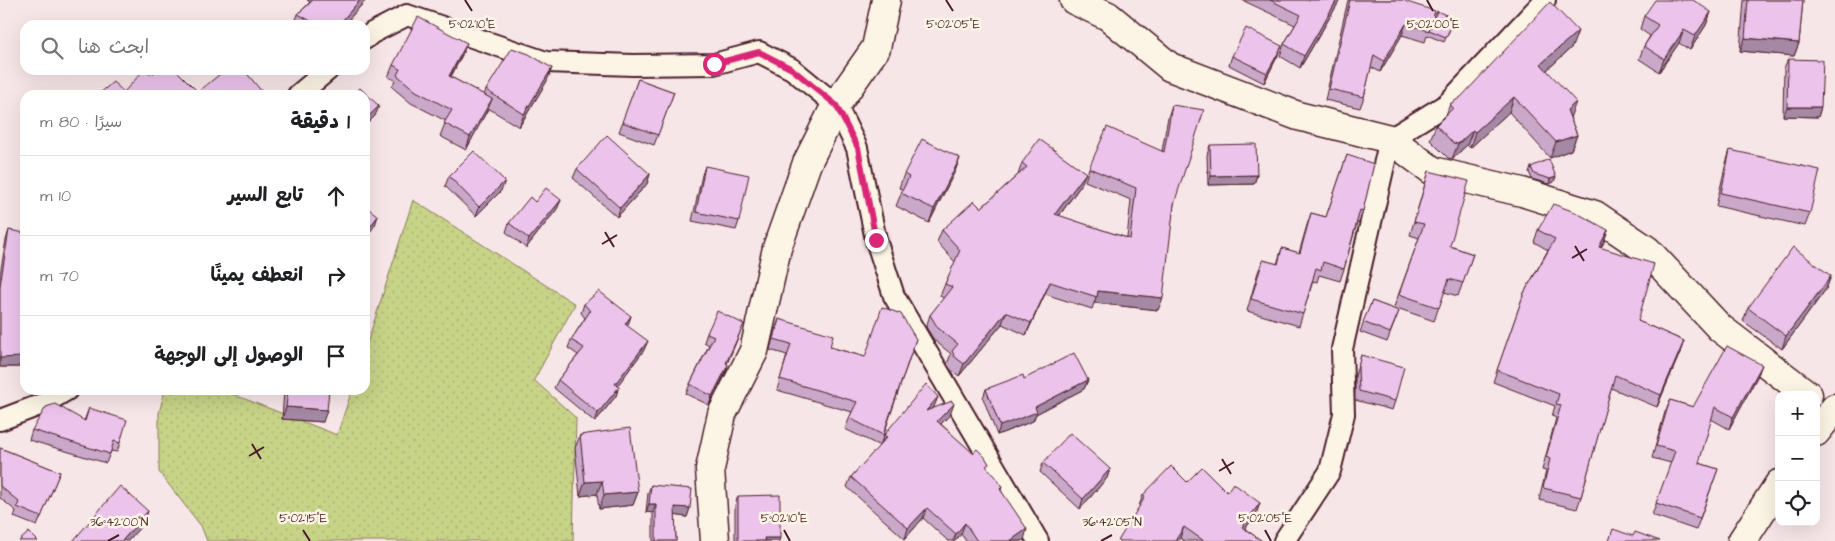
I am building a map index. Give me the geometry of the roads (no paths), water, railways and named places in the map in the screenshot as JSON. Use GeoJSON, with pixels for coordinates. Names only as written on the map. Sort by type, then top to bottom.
{"type":"FeatureCollection","features":[{"type":"Feature","properties":{"kind":"street"},"geometry":{"type":"LineString","coordinates":[[395,21],[404,0]]}},
{"type":"Feature","properties":{"kind":"street"},"geometry":{"type":"LineString","coordinates":[[715,541],[710,469],[722,414],[754,351],[777,248],[807,163],[836,105],[876,48],[886,0]]}},
{"type":"Feature","properties":{"kind":"street"},"geometry":{"type":"LineString","coordinates":[[1074,0],[1108,16],[1170,67],[1298,116],[1390,138],[1433,171],[1522,192],[1595,215],[1647,250],[1720,328],[1803,391]]}},
{"type":"Feature","properties":{"kind":"street"},"geometry":{"type":"LineString","coordinates":[[1284,541],[1330,470],[1344,414],[1342,349],[1390,138],[1447,104],[1545,0]]}},
{"type":"Feature","properties":{"kind":"street"},"geometry":{"type":"LineString","coordinates":[[370,36],[407,15],[546,62],[633,65],[714,64],[759,52],[792,69],[836,105],[858,148],[876,240],[894,296],[1038,541]]}},
{"type":"Feature","properties":{"kind":"street"},"geometry":{"type":"LineString","coordinates":[[304,90],[322,75]]}},
{"type":"Feature","properties":{"kind":"street"},"geometry":{"type":"LineString","coordinates":[[0,420],[45,403],[59,395]]}},
{"type":"Feature","properties":{"kind":"street"},"geometry":{"type":"LineString","coordinates":[[1742,541],[1775,490]]}}]}
